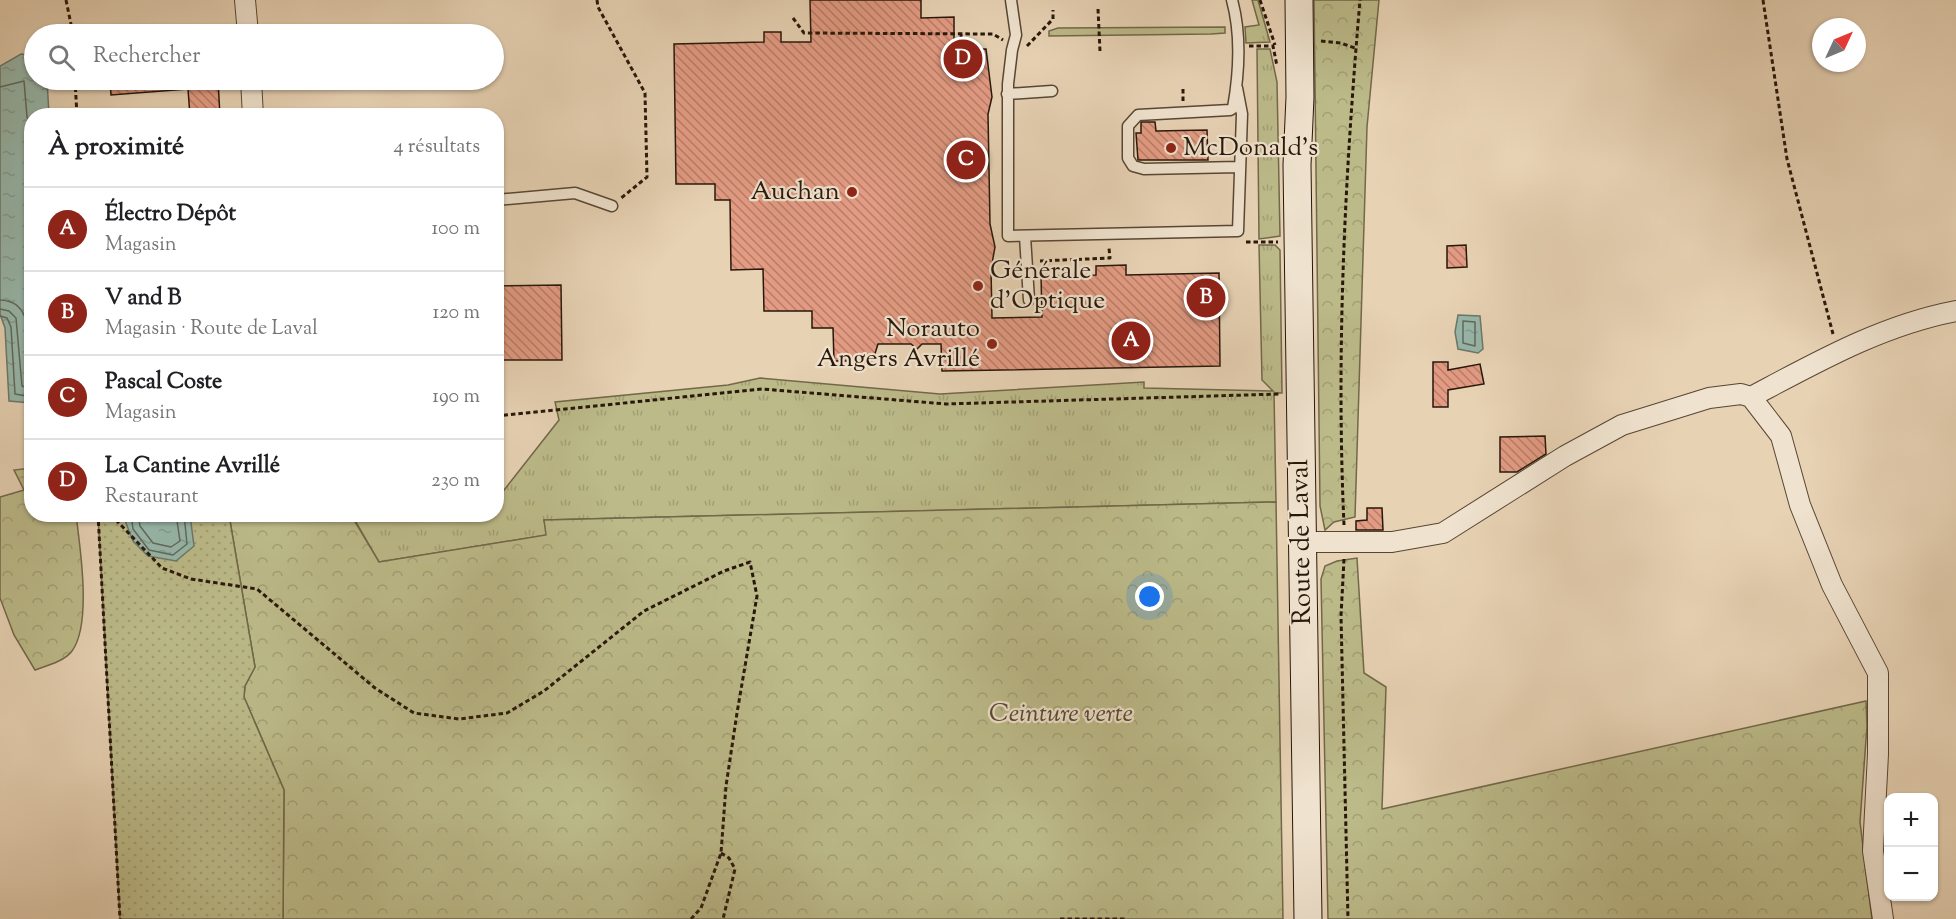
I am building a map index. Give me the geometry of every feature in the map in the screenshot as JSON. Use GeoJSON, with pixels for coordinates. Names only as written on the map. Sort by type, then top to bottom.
{"type":"FeatureCollection","features":[{"type":"Feature","properties":{"kind":"main road","name":"Route de Laval"},"geometry":{"type":"LineString","coordinates":[[1280,0],[1282,44],[1297,165]]}},
{"type":"Feature","properties":{"kind":"main road","name":"Route de Laval"},"geometry":{"type":"LineString","coordinates":[[1299,0],[1300,97],[1292,394],[1302,542],[1308,919]]}},
{"type":"Feature","properties":{"kind":"street"},"geometry":{"type":"LineString","coordinates":[[245,0],[247,24]]}},
{"type":"Feature","properties":{"kind":"street"},"geometry":{"type":"LineString","coordinates":[[252,90],[253,108]]}},
{"type":"Feature","properties":{"kind":"street"},"geometry":{"type":"LineString","coordinates":[[1751,397],[1838,350],[1924,317],[1956,311]]}},
{"type":"Feature","properties":{"kind":"street"},"geometry":{"type":"LineString","coordinates":[[1302,542],[1392,542],[1443,533],[1565,456],[1622,425],[1709,398],[1741,394],[1751,397],[1781,436],[1800,505],[1832,585],[1878,673],[1878,754],[1873,851],[1882,919]]}},
{"type":"Feature","properties":{"kind":"lane"},"geometry":{"type":"LineString","coordinates":[[1011,0],[1016,35],[1009,64],[1007,94],[1008,236],[1238,231],[1242,114],[1237,88],[1237,51],[1232,0]]}},
{"type":"Feature","properties":{"kind":"lane"},"geometry":{"type":"LineString","coordinates":[[1237,88],[1233,108],[1230,110],[1138,115],[1128,126],[1128,158],[1133,166],[1144,169],[1239,167]]}},
{"type":"Feature","properties":{"kind":"lane"},"geometry":{"type":"LineString","coordinates":[[1007,94],[1052,91]]}},
{"type":"Feature","properties":{"kind":"lane"},"geometry":{"type":"LineString","coordinates":[[504,199],[575,193],[612,206]]}},
{"type":"Feature","properties":{"kind":"lane"},"geometry":{"type":"LineString","coordinates":[[1025,236],[1029,300]]}},
{"type":"Feature","properties":{"kind":"path"},"geometry":{"type":"LineString","coordinates":[[66,0],[70,24]]}},
{"type":"Feature","properties":{"kind":"path"},"geometry":{"type":"LineString","coordinates":[[597,0],[598,7],[645,93],[647,177],[612,206]]}},
{"type":"Feature","properties":{"kind":"path"},"geometry":{"type":"LineString","coordinates":[[1260,0],[1273,46]]}},
{"type":"Feature","properties":{"kind":"path"},"geometry":{"type":"LineString","coordinates":[[1348,919],[1341,616],[1344,543],[1340,453],[1341,278],[1360,0]]}},
{"type":"Feature","properties":{"kind":"path"},"geometry":{"type":"LineString","coordinates":[[1763,0],[1786,159],[1838,350]]}},
{"type":"Feature","properties":{"kind":"path"},"geometry":{"type":"LineString","coordinates":[[1098,9],[1100,51]]}},
{"type":"Feature","properties":{"kind":"path"},"geometry":{"type":"LineString","coordinates":[[1009,64],[1047,27],[1053,19],[1053,10]]}},
{"type":"Feature","properties":{"kind":"path"},"geometry":{"type":"LineString","coordinates":[[792,18],[804,33],[993,34],[1005,41]]}},
{"type":"Feature","properties":{"kind":"path"},"geometry":{"type":"LineString","coordinates":[[961,34],[962,50]]}},
{"type":"Feature","properties":{"kind":"path"},"geometry":{"type":"LineString","coordinates":[[1317,42],[1341,43],[1356,48]]}},
{"type":"Feature","properties":{"kind":"path"},"geometry":{"type":"LineString","coordinates":[[1237,51],[1246,46],[1279,44]]}},
{"type":"Feature","properties":{"kind":"path"},"geometry":{"type":"LineString","coordinates":[[76,90],[77,108]]}},
{"type":"Feature","properties":{"kind":"path"},"geometry":{"type":"LineString","coordinates":[[1239,242],[1283,242]]}},
{"type":"Feature","properties":{"kind":"path"},"geometry":{"type":"LineString","coordinates":[[1041,261],[1110,258]]}},
{"type":"Feature","properties":{"kind":"path"},"geometry":{"type":"LineString","coordinates":[[504,415],[762,389],[946,404],[1225,394],[1292,394]]}},
{"type":"Feature","properties":{"kind":"path"},"geometry":{"type":"LineString","coordinates":[[100,522],[120,919]]}},
{"type":"Feature","properties":{"kind":"path"},"geometry":{"type":"LineString","coordinates":[[118,522],[162,568],[191,579],[257,589],[375,688],[414,713],[459,719],[507,713],[544,691],[644,610],[724,571],[750,562],[757,596],[735,723],[721,853],[701,908],[691,919]]}},
{"type":"Feature","properties":{"kind":"path"},"geometry":{"type":"LineString","coordinates":[[721,853],[729,858],[735,869],[723,919]]}},
{"type":"Feature","properties":{"kind":"path"},"geometry":{"type":"LineString","coordinates":[[1060,919],[1127,919]]}},
{"type":"Feature","properties":{"kind":"green space"},"geometry":{"type":"Polygon","coordinates":[[[1252,0],[1258,0],[1270,42],[1246,43],[1245,27],[1259,25],[1252,0]]]}},
{"type":"Feature","properties":{"kind":"green space"},"geometry":{"type":"Polygon","coordinates":[[[1314,0],[1379,0],[1367,127],[1355,517],[1334,522],[1325,530],[1320,506],[1314,0]]]}},
{"type":"Feature","properties":{"kind":"green space"},"geometry":{"type":"Polygon","coordinates":[[[1225,27],[1225,33],[1211,34],[1049,36],[1049,31],[1058,28],[1225,27]]]}},
{"type":"Feature","properties":{"kind":"green space"},"geometry":{"type":"Polygon","coordinates":[[[1257,49],[1270,49],[1277,82],[1280,236],[1259,239],[1257,49]]]}},
{"type":"Feature","properties":{"kind":"green space"},"geometry":{"type":"Polygon","coordinates":[[[1259,245],[1275,245],[1280,250],[1282,393],[1274,393],[1276,502],[544,520],[547,535],[379,562],[356,522],[504,522],[504,490],[559,420],[555,402],[728,385],[760,378],[940,394],[1144,382],[1144,388],[1273,391],[1262,380],[1259,245]]]}},
{"type":"Feature","properties":{"kind":"green space"},"geometry":{"type":"Polygon","coordinates":[[[24,469],[24,490],[14,470],[24,469]]]}},
{"type":"Feature","properties":{"kind":"green space"},"geometry":{"type":"Polygon","coordinates":[[[24,490],[24,522],[77,522],[83,585],[82,623],[78,639],[69,655],[35,670],[14,635],[0,598],[0,497],[24,490]]]}},
{"type":"Feature","properties":{"kind":"green space","name":"Ceinture verte"},"geometry":{"type":"Polygon","coordinates":[[[1276,502],[1283,919],[283,919],[284,790],[244,697],[245,686],[255,667],[230,522],[355,522],[379,562],[546,535],[544,520],[1276,502]]]}},
{"type":"Feature","properties":{"kind":"green space"},"geometry":{"type":"Polygon","coordinates":[[[98,522],[230,522],[255,667],[245,686],[244,697],[284,790],[283,919],[120,919],[98,522]]]}},
{"type":"Feature","properties":{"kind":"green space"},"geometry":{"type":"Polygon","coordinates":[[[1357,558],[1364,673],[1386,687],[1382,809],[1866,701],[1867,726],[1860,822],[1872,919],[1328,919],[1321,579],[1325,566],[1337,561],[1357,558]]]}},
{"type":"Feature","properties":{"kind":"water"},"geometry":{"type":"Polygon","coordinates":[[[24,54],[24,90],[48,90],[49,108],[24,108],[24,402],[9,401],[5,328],[0,314],[0,66],[24,54]]]}},
{"type":"Feature","properties":{"kind":"water"},"geometry":{"type":"Polygon","coordinates":[[[1458,315],[1480,316],[1483,349],[1478,353],[1458,349],[1455,332],[1458,315]]]}},
{"type":"Feature","properties":{"kind":"water"},"geometry":{"type":"Polygon","coordinates":[[[126,522],[191,522],[194,546],[176,561],[148,556],[133,541],[126,522]]]}},
{"type":"Feature","properties":{"kind":"building","name":"Auchan"},"geometry":{"type":"Polygon","coordinates":[[[810,0],[921,0],[921,18],[954,17],[954,50],[986,49],[992,97],[988,114],[990,224],[995,247],[991,269],[992,318],[1042,317],[1041,276],[1096,275],[1096,266],[1126,265],[1126,275],[1219,273],[1220,366],[942,371],[941,344],[922,344],[917,349],[911,344],[878,344],[873,360],[864,365],[855,361],[834,361],[833,328],[812,328],[812,311],[764,311],[763,269],[731,270],[730,200],[715,200],[715,184],[676,184],[674,44],[764,42],[764,32],[781,32],[781,42],[811,42],[810,0]]]}},
{"type":"Feature","properties":{"kind":"building"},"geometry":{"type":"Polygon","coordinates":[[[111,90],[175,90],[111,95],[111,90]]]}},
{"type":"Feature","properties":{"kind":"building"},"geometry":{"type":"Polygon","coordinates":[[[188,90],[219,90],[220,108],[189,108],[188,90]]]}},
{"type":"Feature","properties":{"kind":"building","name":"McDonald's"},"geometry":{"type":"Polygon","coordinates":[[[1141,122],[1155,122],[1156,131],[1207,130],[1208,160],[1138,160],[1136,133],[1141,133],[1141,122]]]}},
{"type":"Feature","properties":{"kind":"building"},"geometry":{"type":"Polygon","coordinates":[[[1466,245],[1467,267],[1447,268],[1447,246],[1466,245]]]}},
{"type":"Feature","properties":{"kind":"building"},"geometry":{"type":"Polygon","coordinates":[[[561,285],[562,360],[504,360],[504,286],[561,285]]]}},
{"type":"Feature","properties":{"kind":"building"},"geometry":{"type":"Polygon","coordinates":[[[1433,362],[1448,362],[1448,370],[1480,364],[1484,384],[1448,390],[1448,407],[1433,407],[1433,362]]]}},
{"type":"Feature","properties":{"kind":"building"},"geometry":{"type":"Polygon","coordinates":[[[1545,436],[1546,454],[1517,472],[1500,472],[1500,437],[1545,436]]]}},
{"type":"Feature","properties":{"kind":"building"},"geometry":{"type":"Polygon","coordinates":[[[1367,508],[1382,508],[1383,530],[1356,530],[1356,521],[1367,520],[1367,508]]]}},
{"type":"Feature","properties":{"kind":"place","name":"La Cantine Avrillé"},"geometry":{"type":"Point","coordinates":[963,59]}},
{"type":"Feature","properties":{"kind":"place","name":"McDonald's"},"geometry":{"type":"Point","coordinates":[1171,148]}},
{"type":"Feature","properties":{"kind":"place","name":"Pascal Coste"},"geometry":{"type":"Point","coordinates":[966,160]}},
{"type":"Feature","properties":{"kind":"place","name":"Auchan"},"geometry":{"type":"Point","coordinates":[852,192]}},
{"type":"Feature","properties":{"kind":"place","name":"Générale d'Optique"},"geometry":{"type":"Point","coordinates":[978,286]}},
{"type":"Feature","properties":{"kind":"place","name":"V and B"},"geometry":{"type":"Point","coordinates":[1206,298]}},
{"type":"Feature","properties":{"kind":"place","name":"Électro Dépôt"},"geometry":{"type":"Point","coordinates":[1131,341]}},
{"type":"Feature","properties":{"kind":"place","name":"Norauto Angers Avrillé"},"geometry":{"type":"Point","coordinates":[992,344]}}]}
